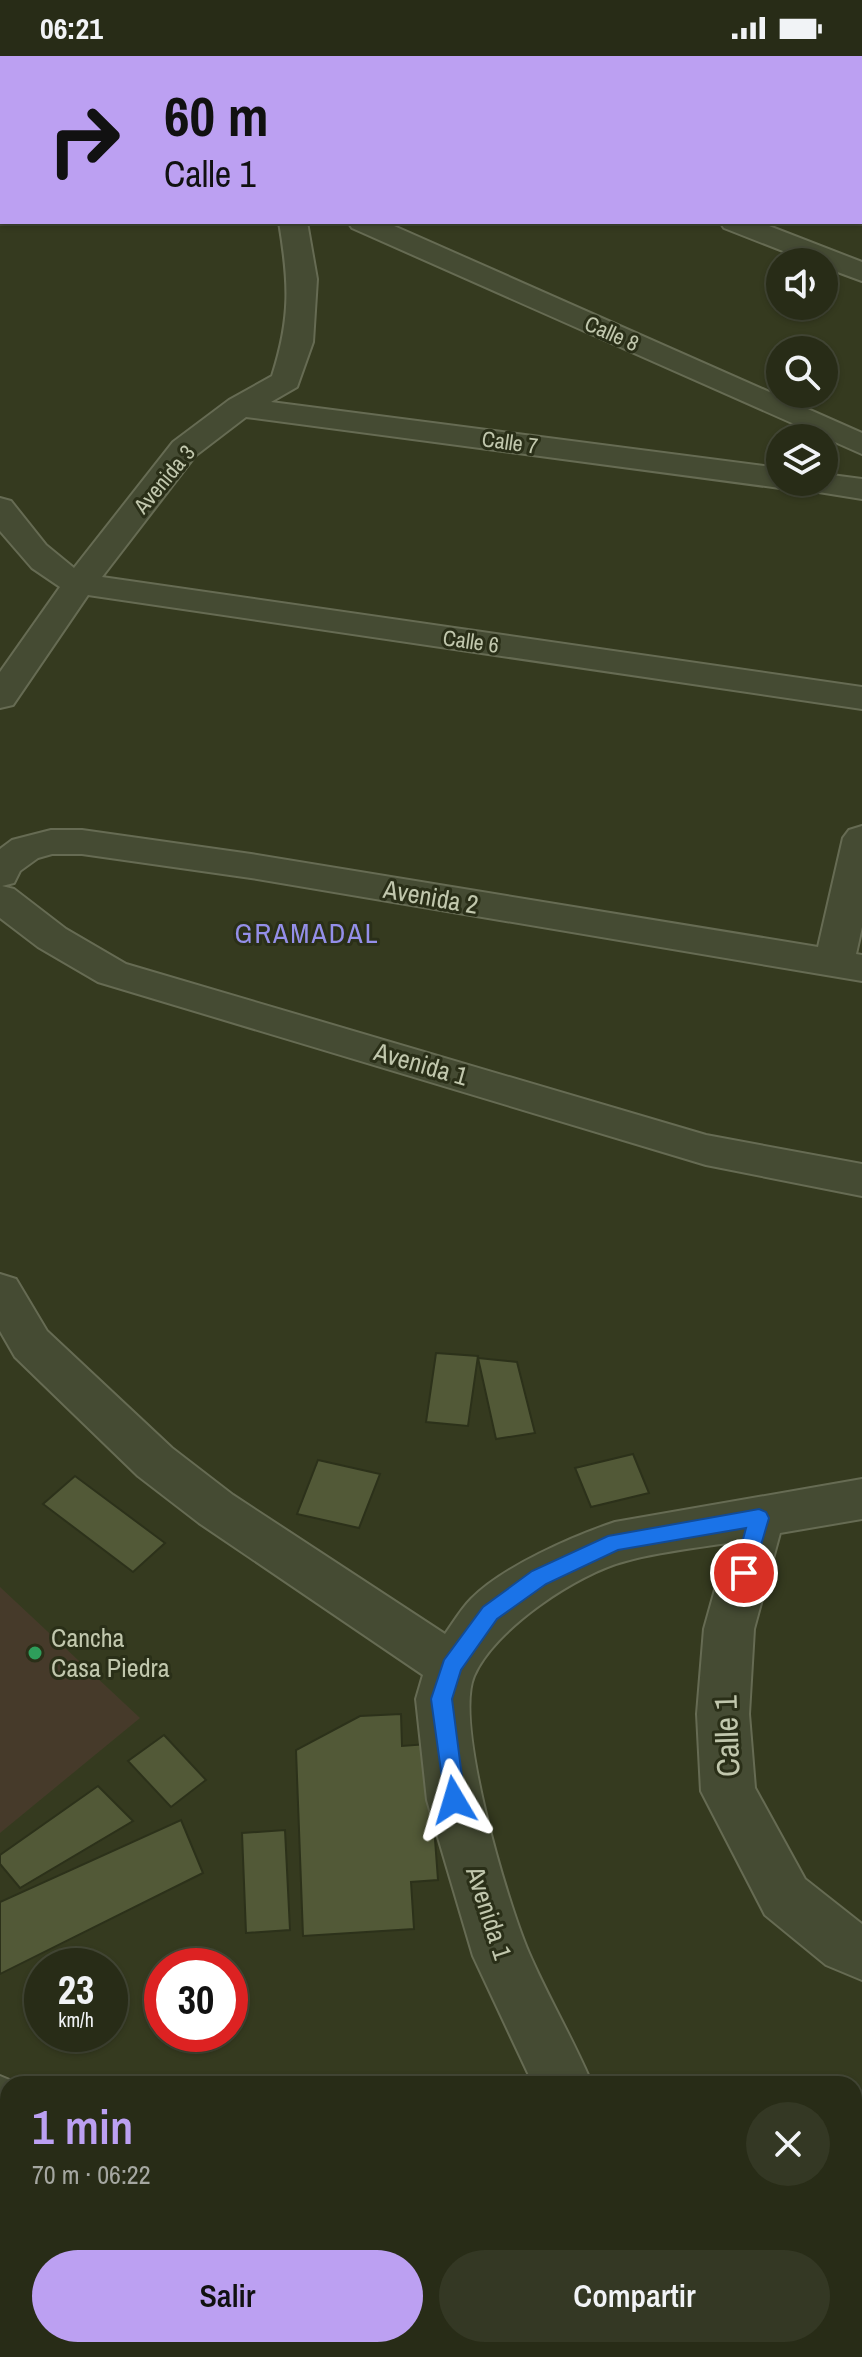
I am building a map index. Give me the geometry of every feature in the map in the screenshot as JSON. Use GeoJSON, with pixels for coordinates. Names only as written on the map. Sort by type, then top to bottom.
{"type":"FeatureCollection","features":[{"type":"Feature","properties":{"kind":"street","name":"Avenida 3"},"geometry":{"type":"LineString","coordinates":[[0,697],[79,584],[184,449],[240,407],[286,381],[298,342],[303,279],[293,224]]}},
{"type":"Feature","properties":{"kind":"street","name":"Calle 8"},"geometry":{"type":"LineString","coordinates":[[366,224],[862,445]]}},
{"type":"Feature","properties":{"kind":"street"},"geometry":{"type":"LineString","coordinates":[[739,224],[862,272]]}},
{"type":"Feature","properties":{"kind":"street","name":"Calle 7"},"geometry":{"type":"LineString","coordinates":[[240,407],[766,476]]}},
{"type":"Feature","properties":{"kind":"street"},"geometry":{"type":"LineString","coordinates":[[838,486],[862,489]]}},
{"type":"Feature","properties":{"kind":"street"},"geometry":{"type":"LineString","coordinates":[[0,508],[27,546],[59,575],[79,584]]}},
{"type":"Feature","properties":{"kind":"street","name":"Calle 6"},"geometry":{"type":"LineString","coordinates":[[79,584],[862,698]]}},
{"type":"Feature","properties":{"kind":"street"},"geometry":{"type":"LineString","coordinates":[[848,966],[862,838]]}},
{"type":"Feature","properties":{"kind":"street","name":"Avenida 2"},"geometry":{"type":"LineString","coordinates":[[1,874],[25,849],[51,842],[82,842],[251,866],[848,966]]}},
{"type":"Feature","properties":{"kind":"street","name":"Avenida 1"},"geometry":{"type":"LineString","coordinates":[[1,874],[52,938],[112,973],[706,1150],[862,1180]]}},
{"type":"Feature","properties":{"kind":"street"},"geometry":{"type":"LineString","coordinates":[[0,1291],[31,1344],[155,1462],[216,1509],[451,1666]]}},
{"type":"Feature","properties":{"kind":"street","name":"Avenida 1"},"geometry":{"type":"LineString","coordinates":[[559,2076],[501,1956],[454,1800],[442,1699],[451,1666],[490,1613],[539,1578],[615,1542],[862,1499]]}},
{"type":"Feature","properties":{"kind":"street","name":"Calle 1"},"geometry":{"type":"LineString","coordinates":[[759,1518],[729,1629],[723,1714],[728,1791],[785,1897],[846,1946],[862,1954]]}},
{"type":"Feature","properties":{"kind":"shaded area","name":"Cancha Casa Piedra"},"geometry":{"type":"Polygon","coordinates":[[[0,1587],[140,1718],[0,1833],[0,1587]]]}},
{"type":"Feature","properties":{"kind":"building"},"geometry":{"type":"Polygon","coordinates":[[[436,1353],[478,1356],[468,1426],[426,1422],[436,1353]]]}},
{"type":"Feature","properties":{"kind":"building"},"geometry":{"type":"Polygon","coordinates":[[[478,1358],[517,1362],[535,1433],[496,1439],[478,1358]]]}},
{"type":"Feature","properties":{"kind":"building"},"geometry":{"type":"Polygon","coordinates":[[[633,1454],[649,1493],[591,1507],[575,1468],[633,1454]]]}},
{"type":"Feature","properties":{"kind":"building"},"geometry":{"type":"Polygon","coordinates":[[[318,1460],[380,1474],[359,1528],[297,1514],[318,1460]]]}},
{"type":"Feature","properties":{"kind":"building"},"geometry":{"type":"Polygon","coordinates":[[[75,1476],[165,1543],[133,1572],[43,1504],[75,1476]]]}},
{"type":"Feature","properties":{"kind":"building"},"geometry":{"type":"Polygon","coordinates":[[[401,1714],[402,1746],[428,1744],[438,1880],[411,1882],[414,1929],[303,1936],[296,1750],[360,1716],[401,1714]]]}},
{"type":"Feature","properties":{"kind":"building"},"geometry":{"type":"Polygon","coordinates":[[[164,1735],[206,1780],[171,1807],[128,1761],[164,1735]]]}},
{"type":"Feature","properties":{"kind":"building"},"geometry":{"type":"Polygon","coordinates":[[[98,1786],[133,1821],[20,1888],[0,1864],[0,1855],[98,1786]]]}},
{"type":"Feature","properties":{"kind":"building"},"geometry":{"type":"Polygon","coordinates":[[[181,1820],[203,1873],[52,1948],[24,1948],[24,1962],[0,1974],[0,1902],[181,1820]]]}},
{"type":"Feature","properties":{"kind":"building"},"geometry":{"type":"Polygon","coordinates":[[[285,1830],[290,1930],[246,1933],[242,1833],[285,1830]]]}},
{"type":"Feature","properties":{"kind":"place","name":"Cancha Casa Piedra"},"geometry":{"type":"Point","coordinates":[35,1653]}},
{"type":"Feature","properties":{"kind":"district","name":"GRAMADAL"},"geometry":{"type":"Point","coordinates":[307,933]}},
{"type":"Feature","properties":{"kind":"route"},"geometry":{"type":"LineString","coordinates":[[454,1800],[442,1699],[451,1666],[490,1613],[539,1578],[615,1542],[759,1518],[744,1573]]}}]}
